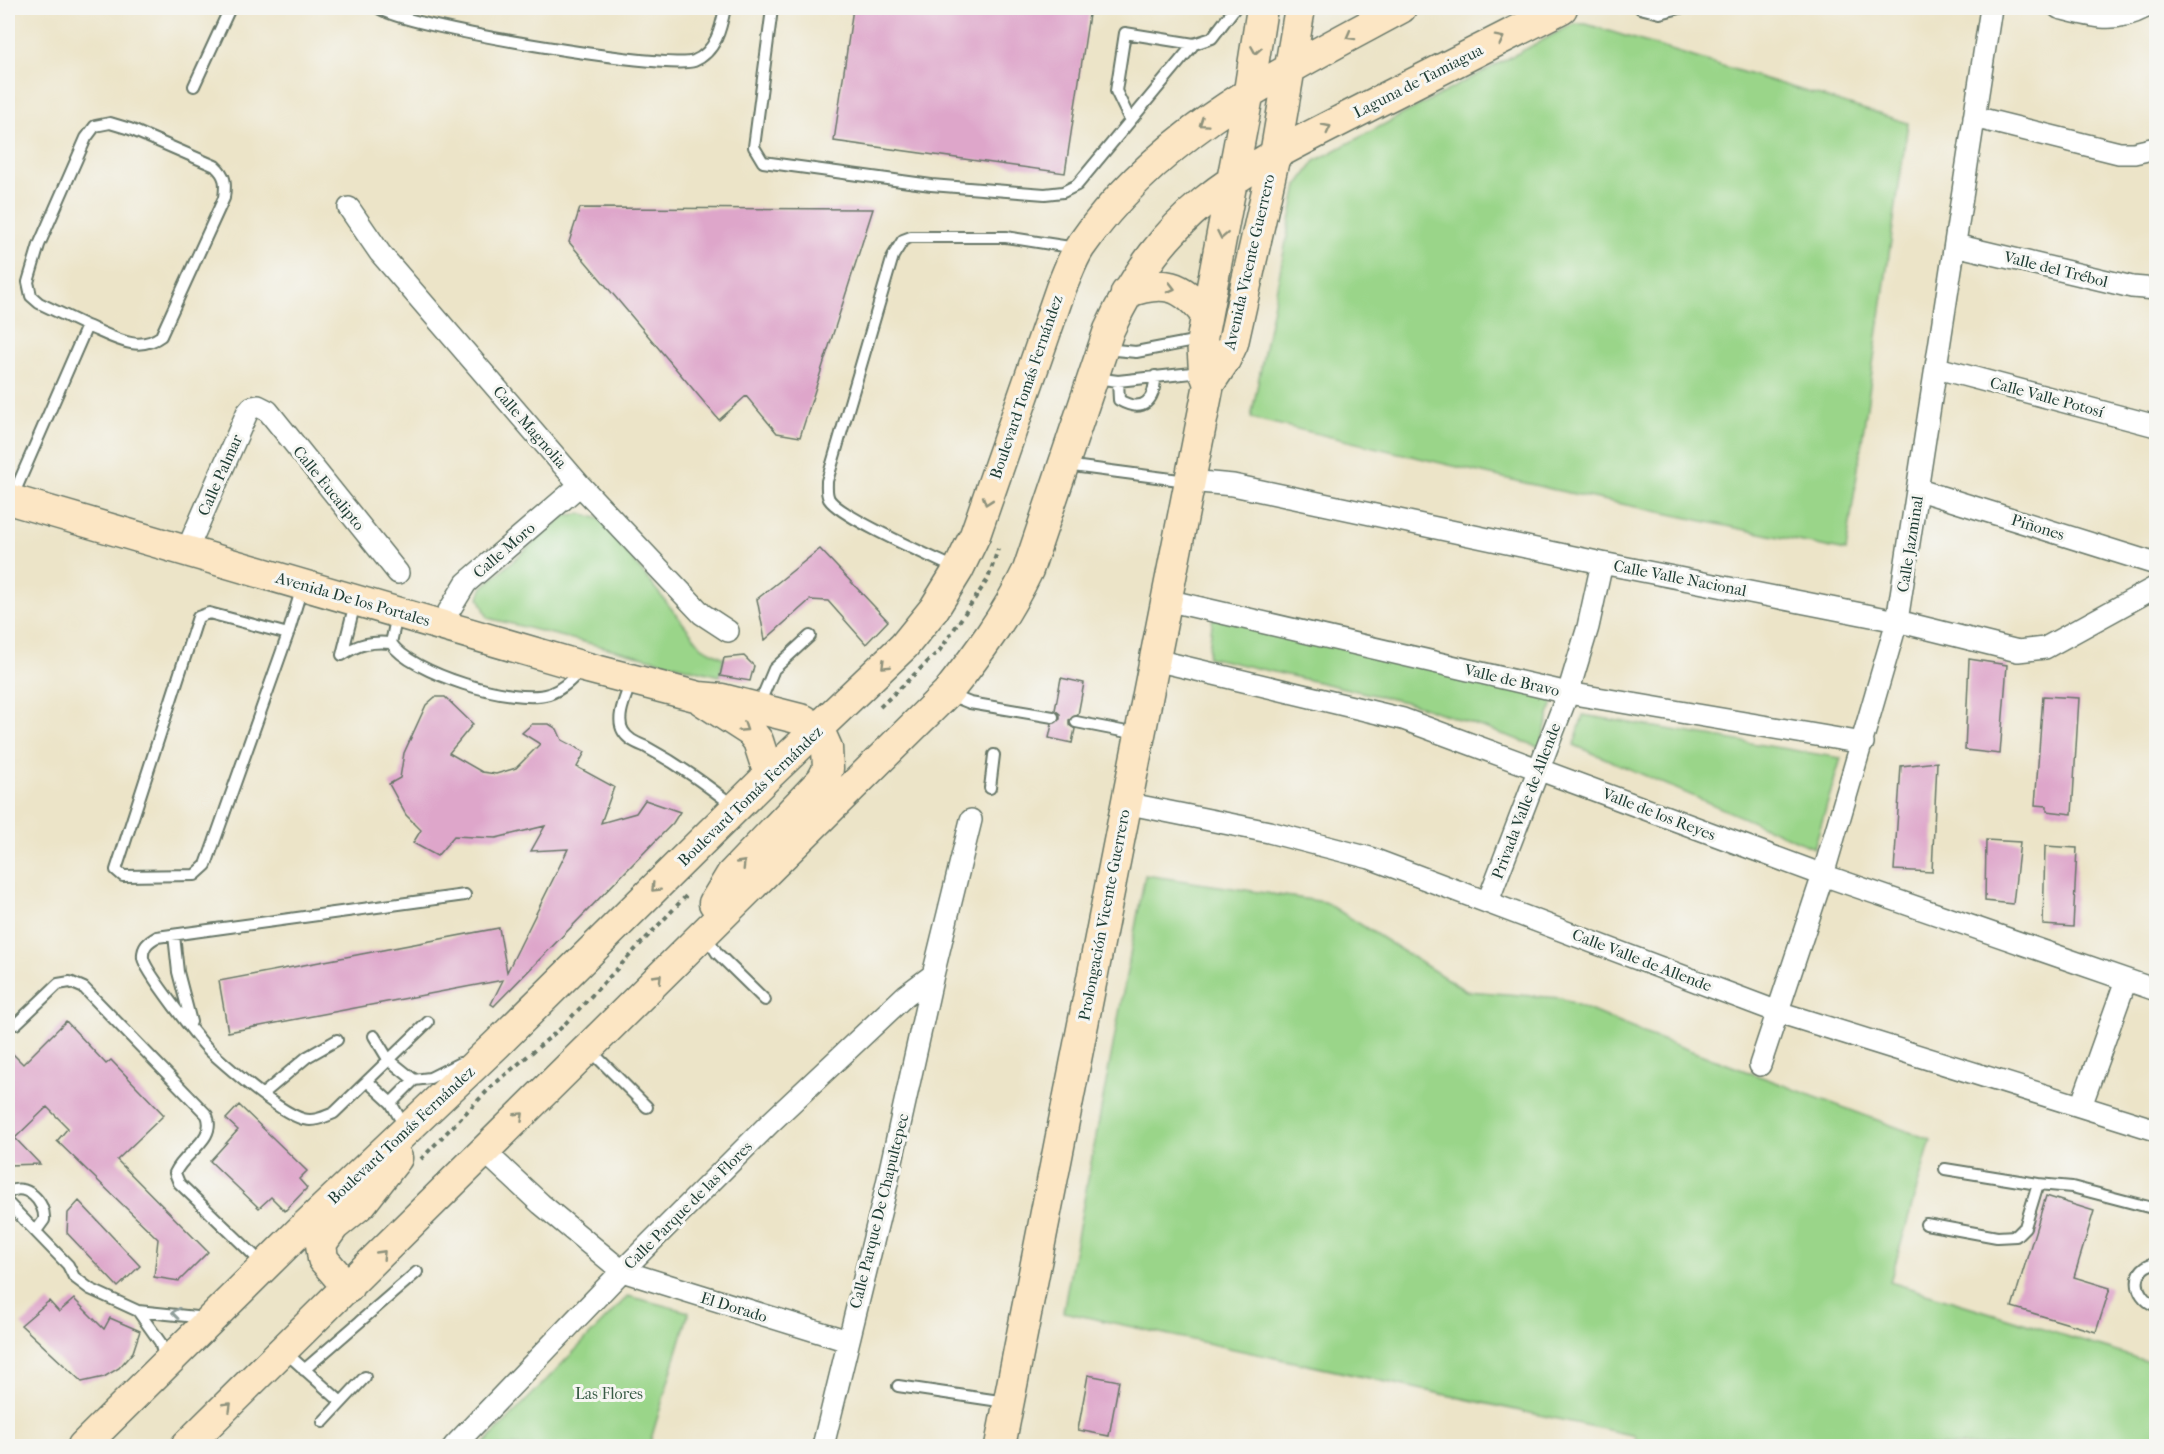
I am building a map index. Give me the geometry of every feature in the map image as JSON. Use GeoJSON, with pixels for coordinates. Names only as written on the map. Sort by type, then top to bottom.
{"type":"FeatureCollection","features":[{"type":"Feature","properties":{"kind":"main road","name":"Avenida Vicente Guerrero"},"geometry":{"type":"LineString","coordinates":[[1207,377],[1204,327],[1250,91],[1262,8]]}},
{"type":"Feature","properties":{"kind":"main road","name":"Avenida Vicente Guerrero"},"geometry":{"type":"LineString","coordinates":[[1207,377],[1225,360],[1233,343],[1275,155],[1300,8]]}},
{"type":"Feature","properties":{"kind":"main road"},"geometry":{"type":"LineString","coordinates":[[1288,69],[1401,8]]}},
{"type":"Feature","properties":{"kind":"main road","name":"Laguna de Tamiagua"},"geometry":{"type":"LineString","coordinates":[[1275,155],[1562,8]]}},
{"type":"Feature","properties":{"kind":"main road","name":"Boulevard Tomás Fernández"},"geometry":{"type":"LineString","coordinates":[[83,1446],[497,1044],[769,775],[819,730],[904,646],[934,609],[958,570],[975,535],[1061,288],[1079,249],[1149,166],[1187,134],[1250,91],[1288,69]]}},
{"type":"Feature","properties":{"kind":"main road"},"geometry":{"type":"LineString","coordinates":[[186,1446],[294,1361],[348,1288],[589,1049],[703,932],[946,693],[984,648],[1011,606],[1028,570],[1065,465],[1105,379],[1102,349],[1126,293],[1159,245],[1192,211],[1233,178],[1275,155]]}},
{"type":"Feature","properties":{"kind":"main road"},"geometry":{"type":"LineString","coordinates":[[1126,293],[1149,286],[1173,287],[1196,301],[1204,327]]}},
{"type":"Feature","properties":{"kind":"main road","name":"Prolongación Vicente Guerrero"},"geometry":{"type":"LineString","coordinates":[[1000,1446],[1155,660],[1207,377]]}},
{"type":"Feature","properties":{"kind":"main road","name":"Avenida De los Portales"},"geometry":{"type":"LineString","coordinates":[[9,500],[584,667],[699,697],[722,699],[804,720],[819,730]]}},
{"type":"Feature","properties":{"kind":"main road","name":"Avenida De los Portales"},"geometry":{"type":"LineString","coordinates":[[699,697],[751,732],[758,741],[769,775]]}},
{"type":"Feature","properties":{"kind":"main road"},"geometry":{"type":"LineString","coordinates":[[703,932],[714,903],[731,875],[822,780],[828,769],[828,759],[819,730]]}},
{"type":"Feature","properties":{"kind":"main road"},"geometry":{"type":"LineString","coordinates":[[348,1288],[323,1259],[321,1244],[329,1231],[361,1204],[389,1170],[399,1154],[407,1130]]}},
{"type":"Feature","properties":{"kind":"street","name":"Calle Jazminal"},"geometry":{"type":"LineString","coordinates":[[1760,1065],[1823,875],[1897,621],[1991,8]]}},
{"type":"Feature","properties":{"kind":"street"},"geometry":{"type":"LineString","coordinates":[[2059,8],[2106,18],[2126,16],[2144,8]]}},
{"type":"Feature","properties":{"kind":"street"},"geometry":{"type":"LineString","coordinates":[[1974,117],[2119,153],[2134,153],[2157,147]]}},
{"type":"Feature","properties":{"kind":"street","name":"Calle Magnolia"},"geometry":{"type":"LineString","coordinates":[[349,208],[380,253],[580,485],[702,614],[728,631]]}},
{"type":"Feature","properties":{"kind":"street","name":"Valle del Trébol"},"geometry":{"type":"LineString","coordinates":[[1955,244],[2132,287],[2157,289]]}},
{"type":"Feature","properties":{"kind":"street","name":"Calle Valle Potosí"},"geometry":{"type":"LineString","coordinates":[[1937,368],[2157,426]]}},
{"type":"Feature","properties":{"kind":"street","name":"Calle Palmar"},"geometry":{"type":"LineString","coordinates":[[187,550],[247,413],[252,407],[258,406]]}},
{"type":"Feature","properties":{"kind":"street","name":"Calle Eucalipto"},"geometry":{"type":"LineString","coordinates":[[258,406],[268,411],[398,573]]}},
{"type":"Feature","properties":{"kind":"street","name":"Calle Valle Nacional"},"geometry":{"type":"LineString","coordinates":[[1189,481],[1233,484],[1602,563],[1897,621],[2018,651],[2032,652],[2045,648],[2157,587]]}},
{"type":"Feature","properties":{"kind":"street","name":"Calle Moro"},"geometry":{"type":"LineString","coordinates":[[441,624],[466,583],[580,485]]}},
{"type":"Feature","properties":{"kind":"street","name":"Piñones"},"geometry":{"type":"LineString","coordinates":[[1919,489],[2157,564]]}},
{"type":"Feature","properties":{"kind":"street","name":"Privada Valle de Allende"},"geometry":{"type":"LineString","coordinates":[[1488,901],[1568,693],[1588,627],[1602,563]]}},
{"type":"Feature","properties":{"kind":"street","name":"Valle de Bravo"},"geometry":{"type":"LineString","coordinates":[[1166,600],[1568,693],[1863,743]]}},
{"type":"Feature","properties":{"kind":"street","name":"Valle de los Reyes"},"geometry":{"type":"LineString","coordinates":[[1155,660],[1403,719],[1823,875],[2157,990]]}},
{"type":"Feature","properties":{"kind":"street","name":"Calle Valle de Allende"},"geometry":{"type":"LineString","coordinates":[[1125,803],[1323,844],[1408,871],[1778,1012],[2157,1130]]}},
{"type":"Feature","properties":{"kind":"street","name":"Calle Parque De Chapultepec"},"geometry":{"type":"LineString","coordinates":[[823,1446],[884,1197],[933,975],[971,820]]}},
{"type":"Feature","properties":{"kind":"street","name":"Calle Parque de las Flores"},"geometry":{"type":"LineString","coordinates":[[454,1446],[622,1271],[770,1123],[906,995],[933,975]]}},
{"type":"Feature","properties":{"kind":"street"},"geometry":{"type":"LineString","coordinates":[[2081,1106],[2126,980]]}},
{"type":"Feature","properties":{"kind":"street"},"geometry":{"type":"LineString","coordinates":[[484,1151],[541,1204],[622,1271]]}},
{"type":"Feature","properties":{"kind":"street","name":"El Dorado"},"geometry":{"type":"LineString","coordinates":[[622,1271],[848,1341]]}},
{"type":"Feature","properties":{"kind":"lane"},"geometry":{"type":"LineString","coordinates":[[194,86],[230,8]]}},
{"type":"Feature","properties":{"kind":"lane"},"geometry":{"type":"LineString","coordinates":[[379,8],[400,18],[472,33],[586,53],[676,63],[693,61],[713,45],[724,8]]}},
{"type":"Feature","properties":{"kind":"lane"},"geometry":{"type":"LineString","coordinates":[[1130,120],[1116,91],[1125,33],[1194,44],[1212,38],[1235,8]]}},
{"type":"Feature","properties":{"kind":"lane"},"geometry":{"type":"LineString","coordinates":[[1640,8],[1660,13],[1680,8]]}},
{"type":"Feature","properties":{"kind":"lane"},"geometry":{"type":"LineString","coordinates":[[772,9],[754,147],[763,162],[932,185],[1045,194],[1063,192],[1077,185],[1194,44]]}},
{"type":"Feature","properties":{"kind":"lane"},"geometry":{"type":"LineString","coordinates":[[110,123],[130,129],[215,166],[222,173],[226,183],[224,198],[161,336],[143,346],[128,343],[87,326],[39,303],[32,296],[28,282],[39,245],[86,138],[95,126],[110,123]]}},
{"type":"Feature","properties":{"kind":"lane"},"geometry":{"type":"LineString","coordinates":[[958,570],[857,519],[834,505],[828,497],[827,481],[893,256],[903,240],[912,237],[1006,237],[1079,249]]}},
{"type":"Feature","properties":{"kind":"lane"},"geometry":{"type":"LineString","coordinates":[[9,500],[87,326]]}},
{"type":"Feature","properties":{"kind":"lane"},"geometry":{"type":"LineString","coordinates":[[1102,349],[1136,352],[1204,327]]}},
{"type":"Feature","properties":{"kind":"lane"},"geometry":{"type":"LineString","coordinates":[[1105,379],[1155,376],[1207,377]]}},
{"type":"Feature","properties":{"kind":"lane"},"geometry":{"type":"LineString","coordinates":[[1105,379],[1119,400],[1128,405],[1140,405],[1149,401],[1155,392],[1155,376]]}},
{"type":"Feature","properties":{"kind":"lane"},"geometry":{"type":"LineString","coordinates":[[1065,465],[1189,481]]}},
{"type":"Feature","properties":{"kind":"lane"},"geometry":{"type":"LineString","coordinates":[[288,634],[209,613],[198,617],[116,870],[123,876],[195,875],[206,865],[288,634],[303,584]]}},
{"type":"Feature","properties":{"kind":"lane"},"geometry":{"type":"LineString","coordinates":[[356,600],[342,655],[356,646],[391,642]]}},
{"type":"Feature","properties":{"kind":"lane"},"geometry":{"type":"LineString","coordinates":[[398,612],[391,642],[398,653],[411,662],[477,688],[523,697],[547,694],[566,686],[584,667]]}},
{"type":"Feature","properties":{"kind":"lane"},"geometry":{"type":"LineString","coordinates":[[758,707],[774,669],[810,636]]}},
{"type":"Feature","properties":{"kind":"lane"},"geometry":{"type":"LineString","coordinates":[[632,678],[622,708],[620,722],[623,731],[631,740],[683,767],[736,808]]}},
{"type":"Feature","properties":{"kind":"lane"},"geometry":{"type":"LineString","coordinates":[[946,693],[970,703],[1053,717]]}},
{"type":"Feature","properties":{"kind":"lane"},"geometry":{"type":"LineString","coordinates":[[1076,722],[1139,735]]}},
{"type":"Feature","properties":{"kind":"lane"},"geometry":{"type":"LineString","coordinates":[[990,788],[994,755]]}},
{"type":"Feature","properties":{"kind":"lane"},"geometry":{"type":"LineString","coordinates":[[428,1022],[334,1113],[319,1119],[305,1120],[263,1094],[208,1049],[163,993],[143,960],[143,950],[148,942],[174,935],[465,895]]}},
{"type":"Feature","properties":{"kind":"lane"},"geometry":{"type":"LineString","coordinates":[[703,932],[717,952],[765,1000]]}},
{"type":"Feature","properties":{"kind":"lane"},"geometry":{"type":"LineString","coordinates":[[174,935],[178,972],[192,1027]]}},
{"type":"Feature","properties":{"kind":"lane"},"geometry":{"type":"LineString","coordinates":[[16,1024],[58,984],[70,982],[84,988],[207,1115],[211,1124],[209,1133],[179,1164],[175,1173],[179,1183],[266,1268]]}},
{"type":"Feature","properties":{"kind":"lane"},"geometry":{"type":"LineString","coordinates":[[374,1036],[388,1059],[414,1080]]}},
{"type":"Feature","properties":{"kind":"lane"},"geometry":{"type":"LineString","coordinates":[[263,1094],[307,1057],[338,1040]]}},
{"type":"Feature","properties":{"kind":"lane"},"geometry":{"type":"LineString","coordinates":[[391,1103],[414,1080],[437,1075],[497,1044]]}},
{"type":"Feature","properties":{"kind":"lane"},"geometry":{"type":"LineString","coordinates":[[589,1049],[647,1107]]}},
{"type":"Feature","properties":{"kind":"lane"},"geometry":{"type":"LineString","coordinates":[[367,1081],[391,1103],[407,1130]]}},
{"type":"Feature","properties":{"kind":"lane"},"geometry":{"type":"LineString","coordinates":[[1945,1168],[2038,1184],[2072,1187],[2157,1209]]}},
{"type":"Feature","properties":{"kind":"lane"},"geometry":{"type":"LineString","coordinates":[[1926,1224],[1997,1237],[2016,1236],[2025,1227],[2038,1184]]}},
{"type":"Feature","properties":{"kind":"lane"},"geometry":{"type":"LineString","coordinates":[[8,1193],[13,1189],[31,1193],[42,1205],[44,1220],[36,1231]]}},
{"type":"Feature","properties":{"kind":"lane"},"geometry":{"type":"LineString","coordinates":[[8,1203],[68,1265],[74,1277],[90,1289],[138,1311],[156,1311],[213,1319]]}},
{"type":"Feature","properties":{"kind":"lane"},"geometry":{"type":"LineString","coordinates":[[2157,1263],[2149,1264],[2142,1271],[2138,1284],[2139,1294],[2145,1301],[2157,1306]]}},
{"type":"Feature","properties":{"kind":"lane"},"geometry":{"type":"LineString","coordinates":[[341,1402],[294,1361],[417,1272]]}},
{"type":"Feature","properties":{"kind":"lane"},"geometry":{"type":"LineString","coordinates":[[138,1311],[160,1342],[165,1365]]}},
{"type":"Feature","properties":{"kind":"lane"},"geometry":{"type":"LineString","coordinates":[[323,1422],[365,1377]]}},
{"type":"Feature","properties":{"kind":"lane"},"geometry":{"type":"LineString","coordinates":[[898,1386],[1009,1403]]}},
{"type":"Feature","properties":{"kind":"green space"},"geometry":{"type":"Polygon","coordinates":[[[1573,24],[1586,24],[1908,123],[1846,551],[1555,490],[1251,418],[1297,186],[1315,161],[1573,24]]]}},
{"type":"Feature","properties":{"kind":"green space"},"geometry":{"type":"Polygon","coordinates":[[[583,514],[600,519],[702,647],[724,658],[720,676],[488,618],[479,597],[483,587],[566,515],[583,514]]]}},
{"type":"Feature","properties":{"kind":"green space"},"geometry":{"type":"Polygon","coordinates":[[[1213,616],[1555,695],[1540,747],[1414,704],[1208,657],[1213,616]]]}},
{"type":"Feature","properties":{"kind":"green space"},"geometry":{"type":"Polygon","coordinates":[[[1583,715],[1841,758],[1814,848],[1574,745],[1583,715]]]}},
{"type":"Feature","properties":{"kind":"green space"},"geometry":{"type":"Polygon","coordinates":[[[1145,875],[1325,902],[1466,991],[1561,998],[1646,1034],[1931,1140],[1890,1282],[2156,1364],[2156,1446],[1633,1446],[1636,1436],[1063,1312],[1145,875]]]}},
{"type":"Feature","properties":{"kind":"green space","name":"Las Flores"},"geometry":{"type":"Polygon","coordinates":[[[628,1296],[689,1312],[649,1446],[482,1446],[628,1296]]]}},
{"type":"Feature","properties":{"kind":"building"},"geometry":{"type":"Polygon","coordinates":[[[853,8],[1090,8],[1065,173],[834,141],[853,8]]]}},
{"type":"Feature","properties":{"kind":"building"},"geometry":{"type":"Polygon","coordinates":[[[580,208],[873,209],[800,437],[777,433],[746,396],[719,420],[569,242],[580,208]]]}},
{"type":"Feature","properties":{"kind":"building"},"geometry":{"type":"Polygon","coordinates":[[[820,549],[888,621],[866,644],[828,601],[810,600],[765,640],[757,599],[820,549]]]}},
{"type":"Feature","properties":{"kind":"building"},"geometry":{"type":"Polygon","coordinates":[[[744,656],[754,666],[750,681],[720,676],[724,658],[744,656]]]}},
{"type":"Feature","properties":{"kind":"building"},"geometry":{"type":"Polygon","coordinates":[[[1969,659],[2007,665],[2000,754],[1965,750],[1969,659]]]}},
{"type":"Feature","properties":{"kind":"building"},"geometry":{"type":"Polygon","coordinates":[[[1061,678],[1084,683],[1078,715],[1069,720],[1069,725],[1075,729],[1072,743],[1049,738],[1052,724],[1060,719],[1060,714],[1055,710],[1061,678]]]}},
{"type":"Feature","properties":{"kind":"building"},"geometry":{"type":"Polygon","coordinates":[[[2043,696],[2079,698],[2072,814],[2047,811],[2047,806],[2035,805],[2043,696]]]}},
{"type":"Feature","properties":{"kind":"building"},"geometry":{"type":"Polygon","coordinates":[[[435,697],[445,697],[473,724],[449,753],[482,772],[496,774],[516,768],[540,744],[522,733],[532,724],[549,724],[557,729],[562,740],[585,752],[577,767],[614,787],[601,823],[636,813],[645,800],[680,812],[673,823],[494,1006],[491,1004],[503,980],[228,1032],[219,981],[499,928],[507,972],[568,849],[531,851],[545,826],[496,838],[454,836],[437,856],[413,843],[421,830],[406,815],[389,784],[400,778],[404,753],[426,705],[435,697]]]}},
{"type":"Feature","properties":{"kind":"building"},"geometry":{"type":"Polygon","coordinates":[[[1937,762],[1932,872],[1894,870],[1901,766],[1937,762]]]}},
{"type":"Feature","properties":{"kind":"building"},"geometry":{"type":"Polygon","coordinates":[[[1986,840],[2020,842],[2013,904],[1985,901],[1986,840]]]}},
{"type":"Feature","properties":{"kind":"building"},"geometry":{"type":"Polygon","coordinates":[[[2045,846],[2077,848],[2073,927],[2043,925],[2045,846]]]}},
{"type":"Feature","properties":{"kind":"building"},"geometry":{"type":"Polygon","coordinates":[[[66,1021],[106,1064],[111,1060],[164,1115],[117,1160],[208,1252],[179,1281],[154,1277],[158,1239],[57,1141],[68,1128],[47,1107],[15,1138],[40,1164],[8,1165],[8,1049],[23,1064],[66,1021]]]}},
{"type":"Feature","properties":{"kind":"building"},"geometry":{"type":"Polygon","coordinates":[[[239,1105],[307,1171],[299,1179],[307,1188],[285,1211],[271,1197],[259,1208],[210,1161],[238,1130],[226,1119],[239,1105]]]}},
{"type":"Feature","properties":{"kind":"building"},"geometry":{"type":"Polygon","coordinates":[[[2046,1196],[2094,1211],[2074,1277],[2110,1288],[2096,1332],[2012,1307],[2046,1196]]]}},
{"type":"Feature","properties":{"kind":"building"},"geometry":{"type":"Polygon","coordinates":[[[79,1201],[140,1266],[118,1287],[67,1233],[68,1213],[79,1201]]]}},
{"type":"Feature","properties":{"kind":"building"},"geometry":{"type":"Polygon","coordinates":[[[74,1299],[104,1329],[110,1318],[140,1331],[133,1352],[119,1368],[104,1377],[82,1382],[21,1325],[49,1301],[59,1312],[74,1299]]]}},
{"type":"Feature","properties":{"kind":"building"},"geometry":{"type":"Polygon","coordinates":[[[1088,1375],[1119,1381],[1109,1436],[1078,1430],[1088,1375]]]}}]}
